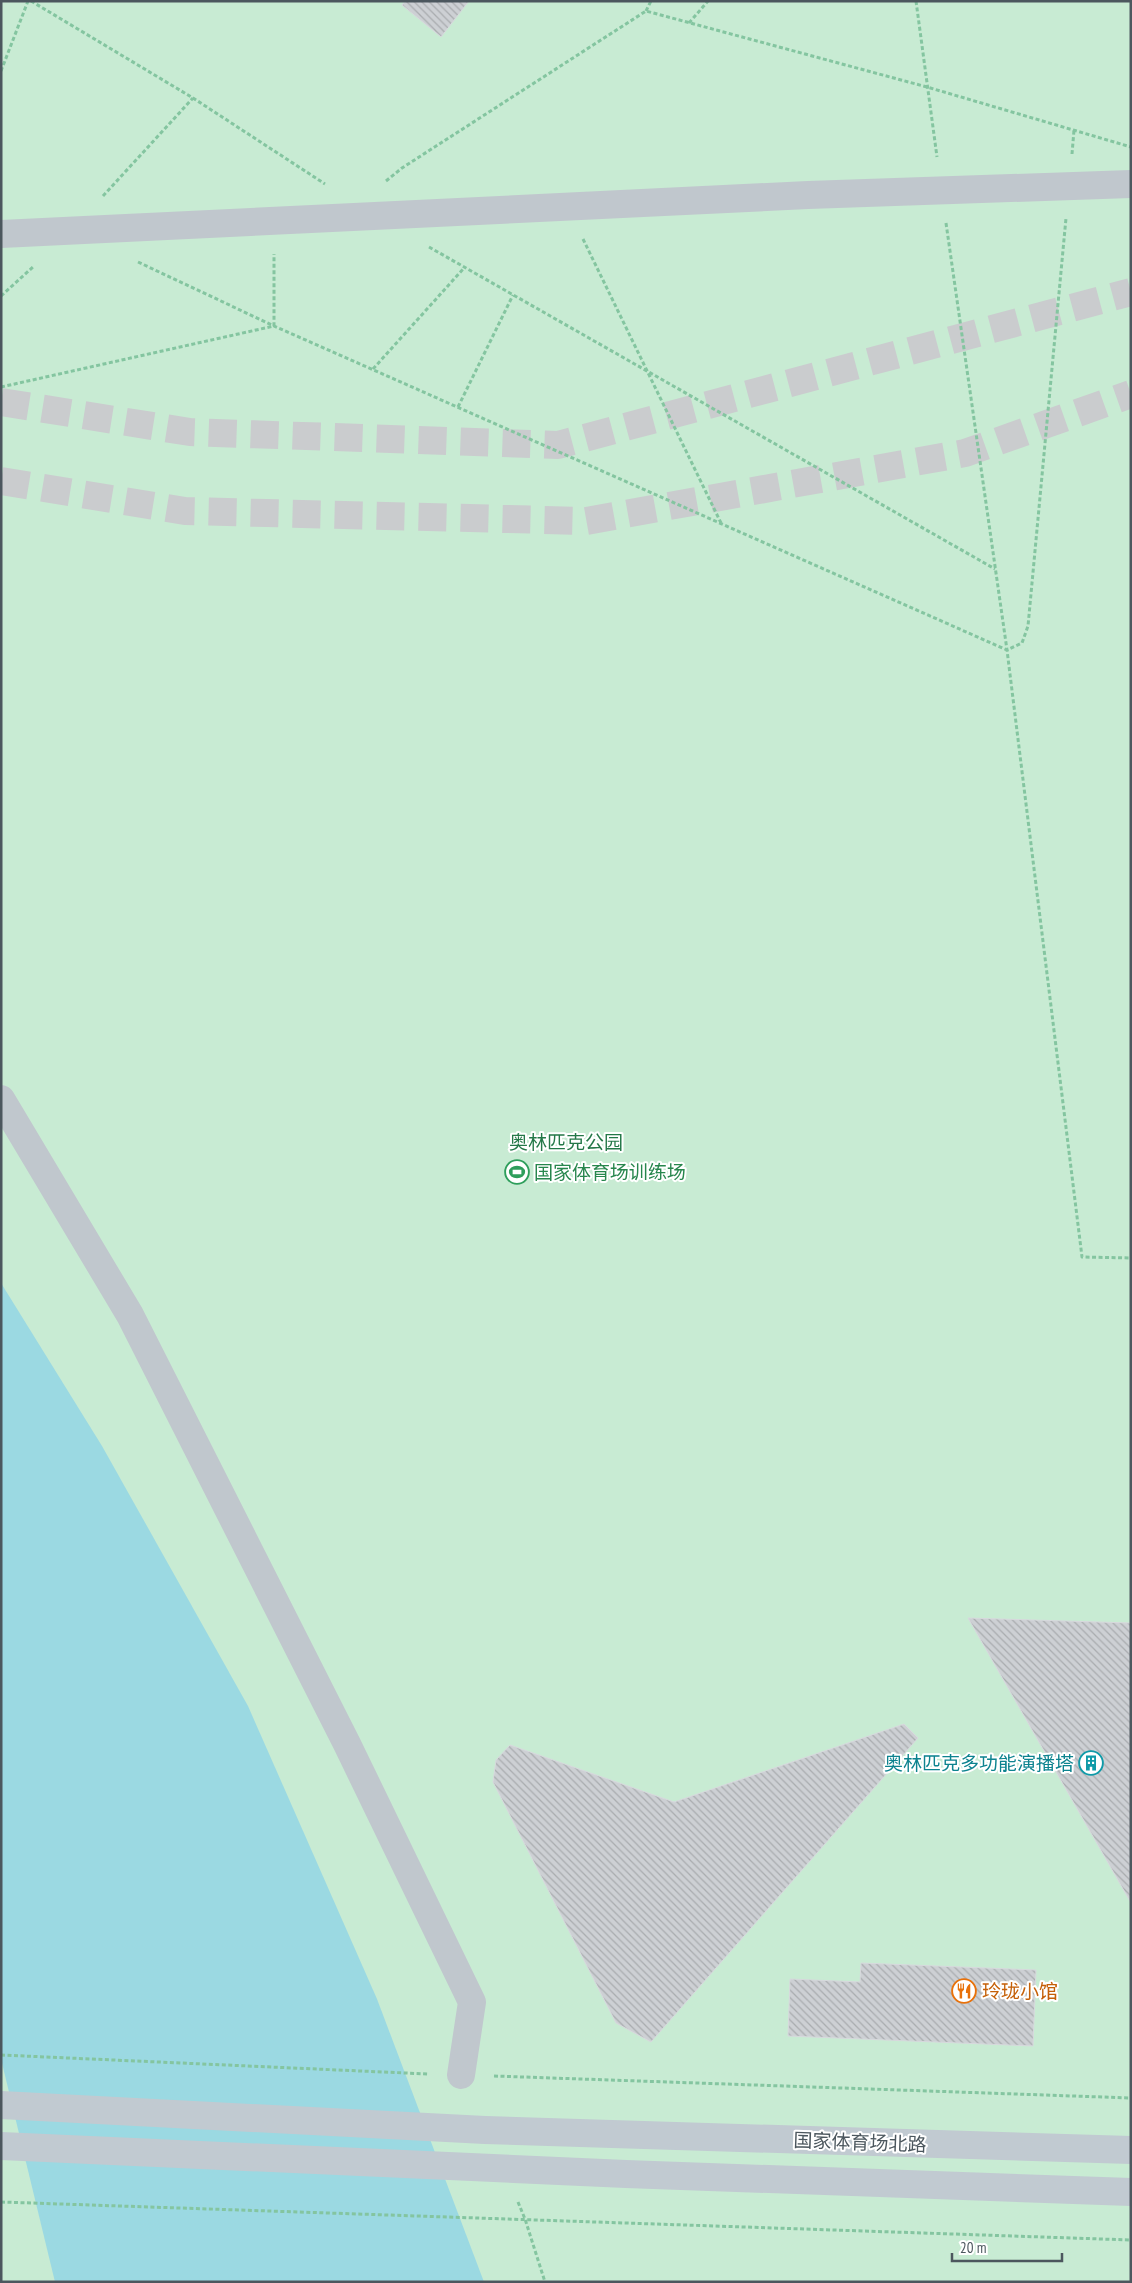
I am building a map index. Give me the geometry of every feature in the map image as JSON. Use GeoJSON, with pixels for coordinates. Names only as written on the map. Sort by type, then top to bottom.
{"type":"FeatureCollection","features":[{"type":"Feature","properties":{"kind":"street"},"geometry":{"type":"LineString","coordinates":[[1,234],[808,195],[942,192],[1131,184]]}},
{"type":"Feature","properties":{"kind":"street"},"geometry":{"type":"LineString","coordinates":[[1,1099],[130,1315],[347,1744],[472,2002],[450,2075]]}},
{"type":"Feature","properties":{"kind":"street","name":"国家体育场北路"},"geometry":{"type":"LineString","coordinates":[[1,2105],[460,2128],[1131,2150]]}},
{"type":"Feature","properties":{"kind":"street"},"geometry":{"type":"LineString","coordinates":[[1,2146],[626,2174],[1131,2192]]}},
{"type":"Feature","properties":{"kind":"path"},"geometry":{"type":"LineString","coordinates":[[1,71],[29,1],[193,98],[373,216],[385,182],[402,168],[646,11],[651,1]]}},
{"type":"Feature","properties":{"kind":"path"},"geometry":{"type":"LineString","coordinates":[[689,23],[708,1]]}},
{"type":"Feature","properties":{"kind":"path"},"geometry":{"type":"LineString","coordinates":[[916,1],[1008,650],[1082,1256],[1131,1258]]}},
{"type":"Feature","properties":{"kind":"path"},"geometry":{"type":"LineString","coordinates":[[646,11],[928,87],[1131,147]]}},
{"type":"Feature","properties":{"kind":"path"},"geometry":{"type":"LineString","coordinates":[[1008,650],[1022,643],[1028,626],[1074,130]]}},
{"type":"Feature","properties":{"kind":"path"},"geometry":{"type":"LineString","coordinates":[[568,206],[721,524]]}},
{"type":"Feature","properties":{"kind":"path"},"geometry":{"type":"LineString","coordinates":[[274,221],[274,326]]}},
{"type":"Feature","properties":{"kind":"path"},"geometry":{"type":"LineString","coordinates":[[423,244],[996,569]]}},
{"type":"Feature","properties":{"kind":"path"},"geometry":{"type":"LineString","coordinates":[[133,260],[274,326],[1008,650]]}},
{"type":"Feature","properties":{"kind":"path"},"geometry":{"type":"LineString","coordinates":[[373,369],[465,268]]}},
{"type":"Feature","properties":{"kind":"path"},"geometry":{"type":"LineString","coordinates":[[458,407],[513,295]]}},
{"type":"Feature","properties":{"kind":"path"},"geometry":{"type":"LineString","coordinates":[[1,388],[274,326]]}},
{"type":"Feature","properties":{"kind":"path"},"geometry":{"type":"LineString","coordinates":[[1,2055],[450,2075],[1131,2098]]}},
{"type":"Feature","properties":{"kind":"path"},"geometry":{"type":"LineString","coordinates":[[1,2202],[1131,2240]]}},
{"type":"Feature","properties":{"kind":"green space","name":"奥林匹克公园"},"geometry":{"type":"Polygon","coordinates":[[[1,1],[1131,1],[1131,2282],[1,2282],[1,1]]]}},
{"type":"Feature","properties":{"kind":"water"},"geometry":{"type":"Polygon","coordinates":[[[1,1283],[102,1446],[248,1706],[377,1999],[484,2282],[55,2282],[1,2059],[1,1283]]]}},
{"type":"Feature","properties":{"kind":"building"},"geometry":{"type":"Polygon","coordinates":[[[405,1],[469,1],[441,37],[402,5],[405,1]]]}},
{"type":"Feature","properties":{"kind":"building","name":"奥林匹克多功能演播塔"},"geometry":{"type":"Polygon","coordinates":[[[968,1618],[1131,1623],[1131,1903],[968,1618]]]}},
{"type":"Feature","properties":{"kind":"building"},"geometry":{"type":"Polygon","coordinates":[[[904,1724],[918,1738],[651,2042],[616,2023],[493,1782],[496,1760],[510,1745],[674,1802],[904,1724]]]}},
{"type":"Feature","properties":{"kind":"building"},"geometry":{"type":"Polygon","coordinates":[[[861,1963],[1036,1970],[1033,2046],[788,2036],[790,1979],[860,1982],[861,1963]]]}},
{"type":"Feature","properties":{"kind":"tunnel"},"geometry":{"type":"LineString","coordinates":[[1,402],[190,432],[558,445],[1131,292]]}},
{"type":"Feature","properties":{"kind":"tunnel"},"geometry":{"type":"LineString","coordinates":[[1,481],[185,511],[586,521],[965,453],[1131,394]]}},
{"type":"Feature","properties":{"kind":"place","name":"国家体育场训练场"},"geometry":{"type":"Point","coordinates":[517,1172]}},
{"type":"Feature","properties":{"kind":"place","name":"奥林匹克多功能演播塔"},"geometry":{"type":"Point","coordinates":[1091,1763]}},
{"type":"Feature","properties":{"kind":"place","name":"玲珑小馆"},"geometry":{"type":"Point","coordinates":[964,1991]}}]}
